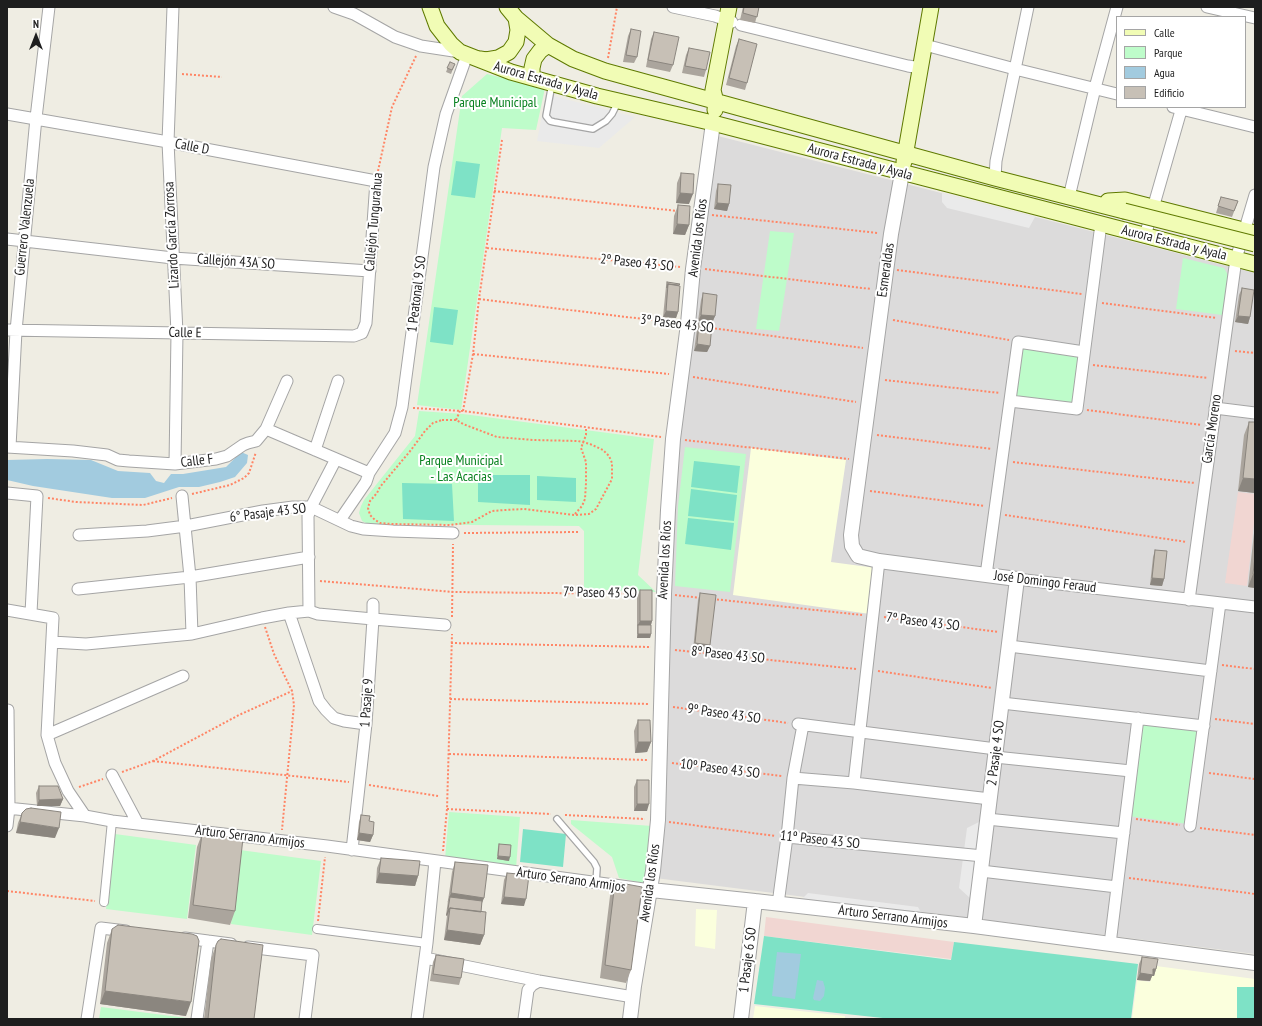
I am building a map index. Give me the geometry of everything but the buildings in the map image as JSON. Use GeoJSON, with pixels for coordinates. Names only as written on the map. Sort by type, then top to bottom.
{"type":"FeatureCollection","features":[{"type":"Feature","properties":{"kind":"main road"},"geometry":{"type":"LineString","coordinates":[[430,7],[437,26],[451,44],[467,55],[486,60],[498,58],[509,52],[516,42],[518,30],[511,13]]}},
{"type":"Feature","properties":{"kind":"main road","name":"Avenida los Ríos"},"geometry":{"type":"LineString","coordinates":[[713,123],[716,102],[721,92],[732,19],[736,7]]}},
{"type":"Feature","properties":{"kind":"main road","name":"Esmeraldas"},"geometry":{"type":"LineString","coordinates":[[902,173],[932,7]]}},
{"type":"Feature","properties":{"kind":"main road","name":"Aurora Estrada y Ayala"},"geometry":{"type":"LineString","coordinates":[[511,13],[548,45],[573,59],[605,71],[995,178],[1255,244]]}},
{"type":"Feature","properties":{"kind":"main road"},"geometry":{"type":"LineString","coordinates":[[532,78],[534,59],[540,51],[548,45]]}},
{"type":"Feature","properties":{"kind":"main road","name":"Aurora Estrada y Ayala"},"geometry":{"type":"LineString","coordinates":[[467,55],[511,72],[618,101],[713,123],[1145,236],[1255,263]]}},
{"type":"Feature","properties":{"kind":"main road"},"geometry":{"type":"LineString","coordinates":[[1090,202],[1125,200],[1220,224],[1251,234],[1248,251],[1251,260],[1255,263]]}},
{"type":"Feature","properties":{"kind":"main road"},"geometry":{"type":"LineString","coordinates":[[1213,253],[1223,251],[1230,244],[1231,235],[1228,230],[1220,224]]}},
{"type":"Feature","properties":{"kind":"street","name":"Guerrero Valenzuela"},"geometry":{"type":"LineString","coordinates":[[8,447],[11,330],[24,241],[49,7]]}},
{"type":"Feature","properties":{"kind":"street","name":"Lizardo García Zorrosa"},"geometry":{"type":"LineString","coordinates":[[173,7],[168,142],[176,333],[175,464]]}},
{"type":"Feature","properties":{"kind":"street"},"geometry":{"type":"LineString","coordinates":[[334,7],[354,14],[395,37],[421,46],[467,55]]}},
{"type":"Feature","properties":{"kind":"street"},"geometry":{"type":"LineString","coordinates":[[673,7],[732,19],[920,68]]}},
{"type":"Feature","properties":{"kind":"street"},"geometry":{"type":"LineString","coordinates":[[995,178],[996,161],[1028,7]]}},
{"type":"Feature","properties":{"kind":"street"},"geometry":{"type":"LineString","coordinates":[[1069,197],[1095,88],[1117,7]]}},
{"type":"Feature","properties":{"kind":"street"},"geometry":{"type":"LineString","coordinates":[[1208,11],[1242,16]]}},
{"type":"Feature","properties":{"kind":"street"},"geometry":{"type":"LineString","coordinates":[[925,45],[1116,94]]}},
{"type":"Feature","properties":{"kind":"street","name":"1 Peatonal 9 SO"},"geometry":{"type":"LineString","coordinates":[[340,520],[366,482],[369,473],[395,433],[402,407],[434,167],[446,114],[467,55]]}},
{"type":"Feature","properties":{"kind":"street"},"geometry":{"type":"LineString","coordinates":[[1145,236],[1179,108],[1255,127]]}},
{"type":"Feature","properties":{"kind":"street","name":"Calle D"},"geometry":{"type":"LineString","coordinates":[[7,114],[36,118],[376,181]]}},
{"type":"Feature","properties":{"kind":"street","name":"Avenida los Ríos"},"geometry":{"type":"LineString","coordinates":[[630,1019],[651,890],[658,820],[664,594],[673,438],[688,324],[693,269],[713,123]]}},
{"type":"Feature","properties":{"kind":"street","name":"Esmeraldas"},"geometry":{"type":"LineString","coordinates":[[851,535],[886,269],[902,173]]}},
{"type":"Feature","properties":{"kind":"street","name":"Callejón Tungurahua"},"geometry":{"type":"LineString","coordinates":[[362,333],[366,323],[376,181]]}},
{"type":"Feature","properties":{"kind":"street","name":"García Moreno"},"geometry":{"type":"LineString","coordinates":[[1189,600],[1236,259],[1251,234],[1255,195]]}},
{"type":"Feature","properties":{"kind":"street"},"geometry":{"type":"LineString","coordinates":[[1011,397],[1077,409],[1101,224]]}},
{"type":"Feature","properties":{"kind":"street","name":"Callejón 43A SO"},"geometry":{"type":"LineString","coordinates":[[7,239],[172,258],[370,271]]}},
{"type":"Feature","properties":{"kind":"street","name":"Calle E"},"geometry":{"type":"LineString","coordinates":[[11,330],[354,336],[362,333]]}},
{"type":"Feature","properties":{"kind":"street"},"geometry":{"type":"LineString","coordinates":[[986,575],[1018,342],[1084,352]]}},
{"type":"Feature","properties":{"kind":"street","name":"Calle F"},"geometry":{"type":"LineString","coordinates":[[8,447],[73,451],[107,455],[118,460],[175,464],[216,459],[227,456],[248,442],[256,441],[266,429],[287,381]]}},
{"type":"Feature","properties":{"kind":"street"},"geometry":{"type":"LineString","coordinates":[[315,450],[338,381]]}},
{"type":"Feature","properties":{"kind":"street"},"geometry":{"type":"LineString","coordinates":[[1215,408],[1255,413]]}},
{"type":"Feature","properties":{"kind":"street"},"geometry":{"type":"LineString","coordinates":[[266,429],[369,473]]}},
{"type":"Feature","properties":{"kind":"street"},"geometry":{"type":"LineString","coordinates":[[309,611],[308,516],[311,507],[336,459]]}},
{"type":"Feature","properties":{"kind":"street"},"geometry":{"type":"LineString","coordinates":[[7,493],[36,496],[31,613]]}},
{"type":"Feature","properties":{"kind":"street"},"geometry":{"type":"LineString","coordinates":[[182,496],[190,577],[192,634]]}},
{"type":"Feature","properties":{"kind":"street","name":"6° Pasaje 43 SO"},"geometry":{"type":"LineString","coordinates":[[79,535],[147,531],[186,526],[263,511],[293,507],[311,507],[351,526],[363,529],[453,533]]}},
{"type":"Feature","properties":{"kind":"street","name":"José Domingo Feraud"},"geometry":{"type":"LineString","coordinates":[[851,535],[852,546],[858,556],[879,561],[1255,608]]}},
{"type":"Feature","properties":{"kind":"street"},"geometry":{"type":"LineString","coordinates":[[78,589],[190,577],[309,557]]}},
{"type":"Feature","properties":{"kind":"street"},"geometry":{"type":"LineString","coordinates":[[854,783],[879,561]]}},
{"type":"Feature","properties":{"kind":"street","name":"2 Pasaje 4 SO"},"geometry":{"type":"LineString","coordinates":[[974,926],[1017,579]]}},
{"type":"Feature","properties":{"kind":"street"},"geometry":{"type":"LineString","coordinates":[[1190,826],[1220,603]]}},
{"type":"Feature","properties":{"kind":"street","name":"1 Pasaje 9"},"geometry":{"type":"LineString","coordinates":[[352,850],[366,724],[373,604]]}},
{"type":"Feature","properties":{"kind":"street"},"geometry":{"type":"LineString","coordinates":[[7,610],[53,618],[47,734],[55,763],[68,791],[85,816]]}},
{"type":"Feature","properties":{"kind":"street"},"geometry":{"type":"LineString","coordinates":[[52,642],[86,644],[192,634],[262,618],[309,611],[318,614],[450,625]]}},
{"type":"Feature","properties":{"kind":"street"},"geometry":{"type":"LineString","coordinates":[[290,613],[319,701],[334,718],[366,724]]}},
{"type":"Feature","properties":{"kind":"street"},"geometry":{"type":"LineString","coordinates":[[1010,640],[1212,667]]}},
{"type":"Feature","properties":{"kind":"street"},"geometry":{"type":"LineString","coordinates":[[47,734],[183,676]]}},
{"type":"Feature","properties":{"kind":"street"},"geometry":{"type":"LineString","coordinates":[[1003,696],[1138,718],[1204,722]]}},
{"type":"Feature","properties":{"kind":"street"},"geometry":{"type":"LineString","coordinates":[[7,826],[8,710]]}},
{"type":"Feature","properties":{"kind":"street"},"geometry":{"type":"LineString","coordinates":[[1110,944],[1138,718]]}},
{"type":"Feature","properties":{"kind":"street"},"geometry":{"type":"LineString","coordinates":[[778,904],[801,725],[860,732],[995,753],[1131,771]]}},
{"type":"Feature","properties":{"kind":"street"},"geometry":{"type":"LineString","coordinates":[[112,776],[138,824]]}},
{"type":"Feature","properties":{"kind":"street"},"geometry":{"type":"LineString","coordinates":[[793,778],[854,783],[990,799]]}},
{"type":"Feature","properties":{"kind":"street","name":"Arturo Serrano Armijos"},"geometry":{"type":"LineString","coordinates":[[8,808],[85,816],[112,821],[280,842],[327,846],[651,890],[974,926],[1255,963]]}},
{"type":"Feature","properties":{"kind":"street"},"geometry":{"type":"LineString","coordinates":[[987,818],[1124,833]]}},
{"type":"Feature","properties":{"kind":"street"},"geometry":{"type":"LineString","coordinates":[[104,902],[112,821]]}},
{"type":"Feature","properties":{"kind":"street","name":"11º Paseo 43 SO"},"geometry":{"type":"LineString","coordinates":[[787,837],[983,856]]}},
{"type":"Feature","properties":{"kind":"street"},"geometry":{"type":"LineString","coordinates":[[417,1019],[438,862]]}},
{"type":"Feature","properties":{"kind":"street"},"geometry":{"type":"LineString","coordinates":[[981,871],[1118,882]]}},
{"type":"Feature","properties":{"kind":"street","name":"1 Pasaje 6 SO"},"geometry":{"type":"LineString","coordinates":[[741,1019],[755,901]]}},
{"type":"Feature","properties":{"kind":"street"},"geometry":{"type":"LineString","coordinates":[[87,1019],[101,928],[139,932]]}},
{"type":"Feature","properties":{"kind":"street"},"geometry":{"type":"LineString","coordinates":[[317,929],[427,942]]}},
{"type":"Feature","properties":{"kind":"street"},"geometry":{"type":"LineString","coordinates":[[178,937],[313,955],[305,1019]]}},
{"type":"Feature","properties":{"kind":"street"},"geometry":{"type":"LineString","coordinates":[[197,1019],[208,941]]}},
{"type":"Feature","properties":{"kind":"street"},"geometry":{"type":"LineString","coordinates":[[425,958],[539,981],[633,997]]}},
{"type":"Feature","properties":{"kind":"street"},"geometry":{"type":"LineString","coordinates":[[524,1019],[528,990],[532,985],[539,981]]}},
{"type":"Feature","properties":{"kind":"lane"},"geometry":{"type":"LineString","coordinates":[[552,83],[546,116],[550,121],[593,129],[612,114],[618,101]]}},
{"type":"Feature","properties":{"kind":"lane"},"geometry":{"type":"LineString","coordinates":[[556,819],[594,862],[597,868],[596,883]]}},
{"type":"Feature","properties":{"kind":"path"},"geometry":{"type":"LineString","coordinates":[[605,71],[617,7]]}},
{"type":"Feature","properties":{"kind":"path","name":"Callejón Tungurahua"},"geometry":{"type":"LineString","coordinates":[[376,181],[392,107],[421,46]]}},
{"type":"Feature","properties":{"kind":"path"},"geometry":{"type":"LineString","coordinates":[[170,74],[222,77]]}},
{"type":"Feature","properties":{"kind":"path"},"geometry":{"type":"LineString","coordinates":[[456,420],[462,411],[473,354],[479,299],[502,140]]}},
{"type":"Feature","properties":{"kind":"path"},"geometry":{"type":"LineString","coordinates":[[494,191],[891,234]]}},
{"type":"Feature","properties":{"kind":"path","name":"2º Paseo 43 SO"},"geometry":{"type":"LineString","coordinates":[[486,248],[680,267],[884,290]]}},
{"type":"Feature","properties":{"kind":"path"},"geometry":{"type":"LineString","coordinates":[[886,269],[1227,319]]}},
{"type":"Feature","properties":{"kind":"path","name":"3º Paseo 43 SO"},"geometry":{"type":"LineString","coordinates":[[479,299],[688,324],[876,350]]}},
{"type":"Feature","properties":{"kind":"path"},"geometry":{"type":"LineString","coordinates":[[880,318],[1018,342]]}},
{"type":"Feature","properties":{"kind":"path"},"geometry":{"type":"LineString","coordinates":[[1223,349],[1255,353]]}},
{"type":"Feature","properties":{"kind":"path"},"geometry":{"type":"LineString","coordinates":[[473,354],[681,375],[868,404]]}},
{"type":"Feature","properties":{"kind":"path"},"geometry":{"type":"LineString","coordinates":[[1083,364],[1219,380]]}},
{"type":"Feature","properties":{"kind":"path"},"geometry":{"type":"LineString","coordinates":[[872,378],[1011,397]]}},
{"type":"Feature","properties":{"kind":"path"},"geometry":{"type":"LineString","coordinates":[[402,407],[462,411],[861,460]]}},
{"type":"Feature","properties":{"kind":"path"},"geometry":{"type":"LineString","coordinates":[[1077,409],[1213,426]]}},
{"type":"Feature","properties":{"kind":"path"},"geometry":{"type":"LineString","coordinates":[[442,420],[456,420],[497,437],[583,442],[603,450],[609,456],[612,463],[613,474],[612,479],[596,509],[589,514],[575,515],[524,509],[504,510],[492,511],[472,522],[450,525],[380,523],[370,515],[368,508],[370,501],[433,423],[442,420]]}},
{"type":"Feature","properties":{"kind":"path"},"geometry":{"type":"LineString","coordinates":[[575,515],[585,499],[586,462],[581,448],[586,435],[586,427]]}},
{"type":"Feature","properties":{"kind":"path"},"geometry":{"type":"LineString","coordinates":[[864,433],[1003,456],[1205,484]]}},
{"type":"Feature","properties":{"kind":"path"},"geometry":{"type":"LineString","coordinates":[[36,496],[76,502],[143,504],[230,485],[244,478],[249,473],[256,453],[256,441]]}},
{"type":"Feature","properties":{"kind":"path"},"geometry":{"type":"LineString","coordinates":[[857,489],[1197,544]]}},
{"type":"Feature","properties":{"kind":"path"},"geometry":{"type":"LineString","coordinates":[[438,862],[447,809],[451,643],[450,625],[454,592],[453,533],[579,532]]}},
{"type":"Feature","properties":{"kind":"path","name":"7º Paseo 43 SO"},"geometry":{"type":"LineString","coordinates":[[309,580],[454,592],[664,594],[702,598]]}},
{"type":"Feature","properties":{"kind":"path","name":"7º Paseo 43 SO"},"geometry":{"type":"LineString","coordinates":[[710,599],[873,616],[1010,640]]}},
{"type":"Feature","properties":{"kind":"path"},"geometry":{"type":"LineString","coordinates":[[262,618],[274,654],[292,691],[294,705],[280,842]]}},
{"type":"Feature","properties":{"kind":"path","name":"8º Paseo 43 SO"},"geometry":{"type":"LineString","coordinates":[[451,643],[646,646],[867,670],[1003,696]]}},
{"type":"Feature","properties":{"kind":"path"},"geometry":{"type":"LineString","coordinates":[[1212,667],[1255,669]]}},
{"type":"Feature","properties":{"kind":"path"},"geometry":{"type":"LineString","coordinates":[[68,791],[153,761],[240,715],[292,691]]}},
{"type":"Feature","properties":{"kind":"path","name":"9º Paseo 43 SO"},"geometry":{"type":"LineString","coordinates":[[450,699],[660,705],[801,725]]}},
{"type":"Feature","properties":{"kind":"path"},"geometry":{"type":"LineString","coordinates":[[1204,722],[1255,724]]}},
{"type":"Feature","properties":{"kind":"path","name":"10º Paseo 43 SO"},"geometry":{"type":"LineString","coordinates":[[449,754],[640,759],[793,778]]}},
{"type":"Feature","properties":{"kind":"path"},"geometry":{"type":"LineString","coordinates":[[153,761],[360,783],[438,796]]}},
{"type":"Feature","properties":{"kind":"path"},"geometry":{"type":"LineString","coordinates":[[1198,771],[1255,779]]}},
{"type":"Feature","properties":{"kind":"path","name":"11º Paseo 43 SO"},"geometry":{"type":"LineString","coordinates":[[658,820],[684,825],[787,837]]}},
{"type":"Feature","properties":{"kind":"path"},"geometry":{"type":"LineString","coordinates":[[317,929],[327,846]]}},
{"type":"Feature","properties":{"kind":"path"},"geometry":{"type":"LineString","coordinates":[[1118,882],[1255,894]]}},
{"type":"Feature","properties":{"kind":"path"},"geometry":{"type":"LineString","coordinates":[[7,891],[104,902]]}},
{"type":"Feature","properties":{"kind":"shaded area"},"geometry":{"type":"Polygon","coordinates":[[[546,94],[635,117],[599,148],[537,141],[546,94]]]}},
{"type":"Feature","properties":{"kind":"shaded area"},"geometry":{"type":"Polygon","coordinates":[[[718,136],[1255,273],[1255,954],[655,878],[678,441],[718,136]]]}},
{"type":"Feature","properties":{"kind":"shaded area"},"geometry":{"type":"Polygon","coordinates":[[[942,193],[1035,217],[1029,228],[947,208],[942,202],[942,193]]]}},
{"type":"Feature","properties":{"kind":"shaded area"},"geometry":{"type":"Polygon","coordinates":[[[751,448],[846,460],[831,562],[876,568],[870,614],[733,595],[751,448]]]}},
{"type":"Feature","properties":{"kind":"shaded area"},"geometry":{"type":"Polygon","coordinates":[[[1238,492],[1255,494],[1255,514],[1247,586],[1225,583],[1238,492]]]}},
{"type":"Feature","properties":{"kind":"shaded area"},"geometry":{"type":"Polygon","coordinates":[[[981,821],[971,899],[959,888],[967,828],[981,821]]]}},
{"type":"Feature","properties":{"kind":"shaded area"},"geometry":{"type":"Polygon","coordinates":[[[808,893],[918,907],[923,916],[800,901],[808,893]]]}},
{"type":"Feature","properties":{"kind":"shaded area"},"geometry":{"type":"Polygon","coordinates":[[[696,909],[717,910],[715,949],[695,946],[696,909]]]}},
{"type":"Feature","properties":{"kind":"shaded area"},"geometry":{"type":"Polygon","coordinates":[[[766,917],[954,942],[951,959],[764,936],[766,917]]]}},
{"type":"Feature","properties":{"kind":"shaded area"},"geometry":{"type":"Polygon","coordinates":[[[1156,966],[1255,979],[1255,1019],[1132,1019],[1137,980],[1150,982],[1151,976],[1154,976],[1156,966]]]}},
{"type":"Feature","properties":{"kind":"shaded area"},"geometry":{"type":"Polygon","coordinates":[[[755,1006],[845,1016],[845,1019],[753,1019],[755,1006]]]}},
{"type":"Feature","properties":{"kind":"green space","name":"Parque Municipal"},"geometry":{"type":"Polygon","coordinates":[[[487,74],[545,88],[536,130],[502,128],[461,410],[417,405],[462,96],[487,74]]]}},
{"type":"Feature","properties":{"kind":"green space"},"geometry":{"type":"Polygon","coordinates":[[[456,161],[480,164],[475,198],[451,195],[456,161]]]}},
{"type":"Feature","properties":{"kind":"green space"},"geometry":{"type":"Polygon","coordinates":[[[770,231],[794,233],[779,331],[756,329],[770,231]]]}},
{"type":"Feature","properties":{"kind":"green space"},"geometry":{"type":"Polygon","coordinates":[[[1183,258],[1224,268],[1228,275],[1228,280],[1222,315],[1176,309],[1183,258]]]}},
{"type":"Feature","properties":{"kind":"green space"},"geometry":{"type":"Polygon","coordinates":[[[434,307],[458,310],[453,345],[430,342],[434,307]]]}},
{"type":"Feature","properties":{"kind":"green space"},"geometry":{"type":"Polygon","coordinates":[[[1021,348],[1079,355],[1073,405],[1015,398],[1021,348]]]}},
{"type":"Feature","properties":{"kind":"green space","name":"Parque Municipal - Las Acacias"},"geometry":{"type":"Polygon","coordinates":[[[419,411],[463,414],[654,439],[638,575],[656,592],[584,589],[584,531],[579,526],[368,524],[362,521],[359,513],[364,500],[415,436],[419,411]]]}},
{"type":"Feature","properties":{"kind":"green space"},"geometry":{"type":"Polygon","coordinates":[[[685,447],[746,454],[730,592],[675,586],[678,506],[685,447]]]}},
{"type":"Feature","properties":{"kind":"green space"},"geometry":{"type":"Polygon","coordinates":[[[694,461],[740,466],[737,493],[691,487],[694,461]]]}},
{"type":"Feature","properties":{"kind":"green space"},"geometry":{"type":"Polygon","coordinates":[[[478,475],[530,475],[530,505],[478,502],[478,475]]]}},
{"type":"Feature","properties":{"kind":"green space"},"geometry":{"type":"Polygon","coordinates":[[[537,476],[576,478],[576,502],[537,500],[537,476]]]}},
{"type":"Feature","properties":{"kind":"green space"},"geometry":{"type":"Polygon","coordinates":[[[402,483],[452,484],[454,521],[403,519],[402,483]]]}},
{"type":"Feature","properties":{"kind":"green space"},"geometry":{"type":"Polygon","coordinates":[[[691,489],[737,495],[734,521],[688,516],[691,489]]]}},
{"type":"Feature","properties":{"kind":"green space"},"geometry":{"type":"Polygon","coordinates":[[[688,518],[734,523],[731,550],[685,544],[688,518]]]}},
{"type":"Feature","properties":{"kind":"green space"},"geometry":{"type":"Polygon","coordinates":[[[1140,721],[1201,728],[1188,824],[1128,816],[1140,721]]]}},
{"type":"Feature","properties":{"kind":"green space"},"geometry":{"type":"Polygon","coordinates":[[[449,812],[520,817],[516,868],[445,859],[449,812]]]}},
{"type":"Feature","properties":{"kind":"green space"},"geometry":{"type":"Polygon","coordinates":[[[571,820],[652,826],[648,884],[619,878],[612,857],[571,824],[571,820]]]}},
{"type":"Feature","properties":{"kind":"green space"},"geometry":{"type":"Polygon","coordinates":[[[523,829],[566,834],[563,867],[520,862],[523,829]]]}},
{"type":"Feature","properties":{"kind":"green space"},"geometry":{"type":"Polygon","coordinates":[[[115,834],[196,845],[187,919],[106,909],[115,834]]]}},
{"type":"Feature","properties":{"kind":"green space"},"geometry":{"type":"Polygon","coordinates":[[[240,850],[321,861],[312,935],[231,924],[240,850]]]}},
{"type":"Feature","properties":{"kind":"green space"},"geometry":{"type":"Polygon","coordinates":[[[764,936],[951,960],[954,942],[1138,964],[1131,1019],[892,1019],[754,1004],[764,936]]]}},
{"type":"Feature","properties":{"kind":"green space"},"geometry":{"type":"Polygon","coordinates":[[[1237,987],[1255,987],[1255,1019],[1237,1019],[1237,987]]]}},
{"type":"Feature","properties":{"kind":"green space"},"geometry":{"type":"Polygon","coordinates":[[[101,1007],[187,1018],[99,1019],[101,1007]]]}},
{"type":"Feature","properties":{"kind":"water"},"geometry":{"type":"Polygon","coordinates":[[[241,452],[248,455],[247,463],[235,477],[199,487],[179,487],[145,498],[112,498],[33,486],[7,480],[7,460],[47,459],[91,460],[118,471],[150,473],[156,481],[164,483],[171,474],[183,474],[226,467],[241,452]]]}},
{"type":"Feature","properties":{"kind":"water"},"geometry":{"type":"Polygon","coordinates":[[[777,952],[801,954],[795,999],[772,996],[777,952]]]}},
{"type":"Feature","properties":{"kind":"water"},"geometry":{"type":"Polygon","coordinates":[[[817,980],[823,981],[825,988],[824,996],[820,1001],[814,1000],[813,998],[817,980]]]}}]}
